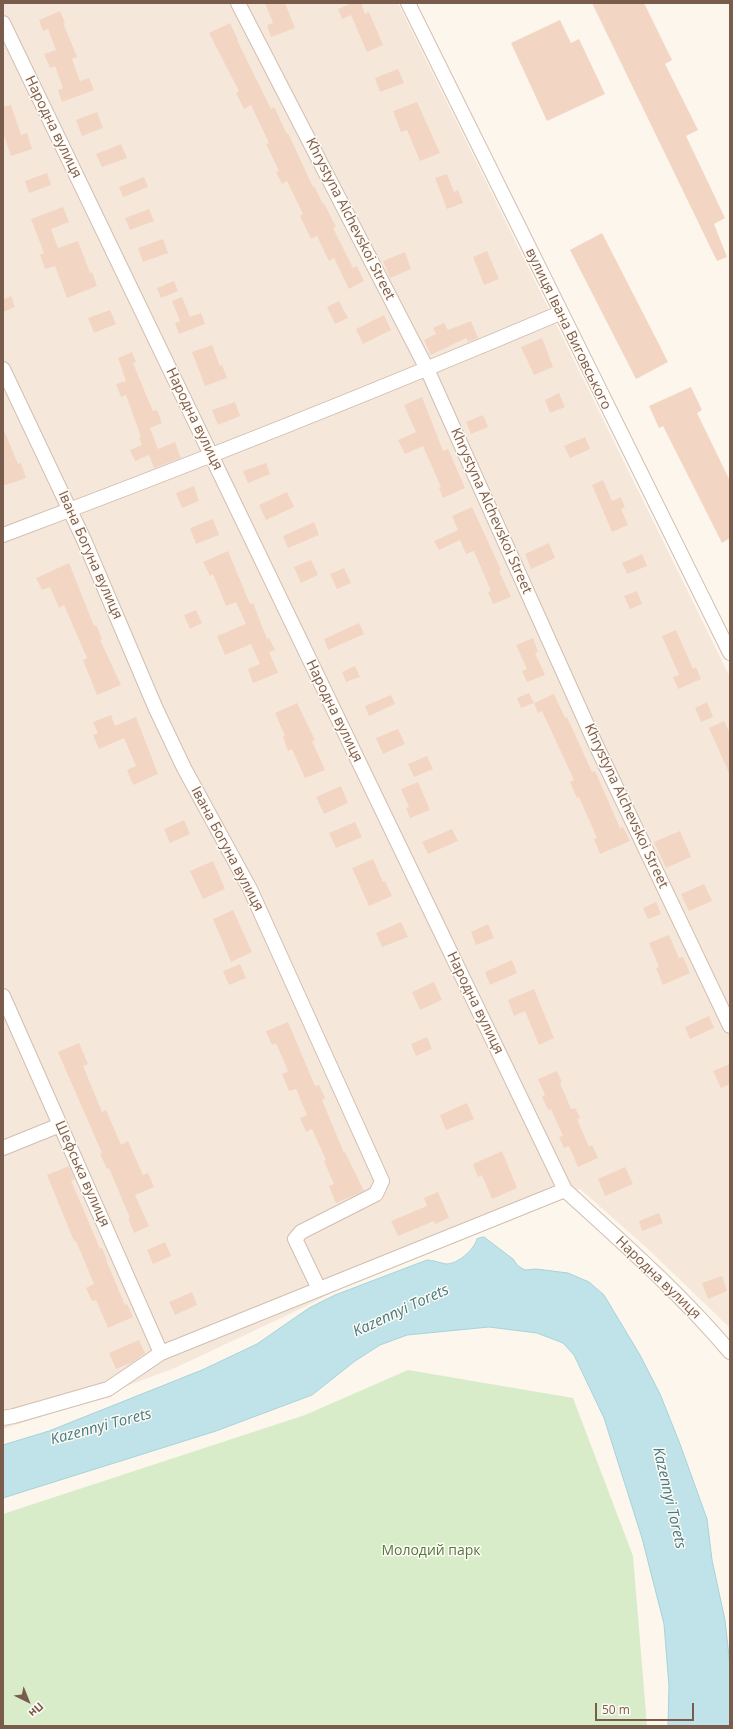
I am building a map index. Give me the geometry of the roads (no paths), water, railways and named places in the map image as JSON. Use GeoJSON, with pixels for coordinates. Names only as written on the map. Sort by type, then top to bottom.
{"type":"FeatureCollection","features":[{"type":"Feature","properties":{"kind":"street","name":"Khrystyna Alchevskoi Street"},"geometry":{"type":"LineString","coordinates":[[238,3],[427,369],[596,745],[730,1026]]}},
{"type":"Feature","properties":{"kind":"street","name":"вулиця Івана Виговського"},"geometry":{"type":"LineString","coordinates":[[408,3],[560,313],[730,653]]}},
{"type":"Feature","properties":{"kind":"street","name":"Народна вулиця"},"geometry":{"type":"LineString","coordinates":[[3,23],[565,1190],[666,1283],[714,1332],[730,1352]]}},
{"type":"Feature","properties":{"kind":"street"},"geometry":{"type":"LineString","coordinates":[[3,535],[212,456],[427,369],[560,313]]}},
{"type":"Feature","properties":{"kind":"street","name":"Івана Богуна вулиця"},"geometry":{"type":"LineString","coordinates":[[3,369],[70,510],[156,709],[184,768],[250,889],[382,1181],[376,1194],[300,1232],[295,1239],[319,1289]]}},
{"type":"Feature","properties":{"kind":"street","name":"Шефська вулиця"},"geometry":{"type":"LineString","coordinates":[[3,996],[161,1353]]}},
{"type":"Feature","properties":{"kind":"street"},"geometry":{"type":"LineString","coordinates":[[3,1148],[60,1125]]}},
{"type":"Feature","properties":{"kind":"street"},"geometry":{"type":"LineString","coordinates":[[3,1418],[108,1389],[161,1353],[565,1190]]}},
{"type":"Feature","properties":{"kind":"water","name":"Kazennyi Torets"},"geometry":{"type":"Polygon","coordinates":[[[484,1237],[513,1259],[518,1266],[525,1270],[536,1269],[568,1273],[589,1282],[604,1295],[640,1355],[660,1394],[707,1519],[712,1560],[725,1620],[730,1665],[730,1726],[668,1726],[669,1686],[664,1624],[642,1538],[604,1418],[574,1355],[563,1343],[537,1333],[489,1327],[407,1335],[380,1345],[355,1361],[312,1395],[216,1431],[3,1498],[3,1445],[49,1431],[202,1370],[257,1344],[309,1308],[335,1295],[427,1260],[446,1264],[455,1262],[465,1256],[473,1248],[477,1239],[484,1237]]]}},
{"type":"Feature","properties":{"kind":"park label","name":"Молодий парк"},"geometry":{"type":"Point","coordinates":[431,1551]}}]}
